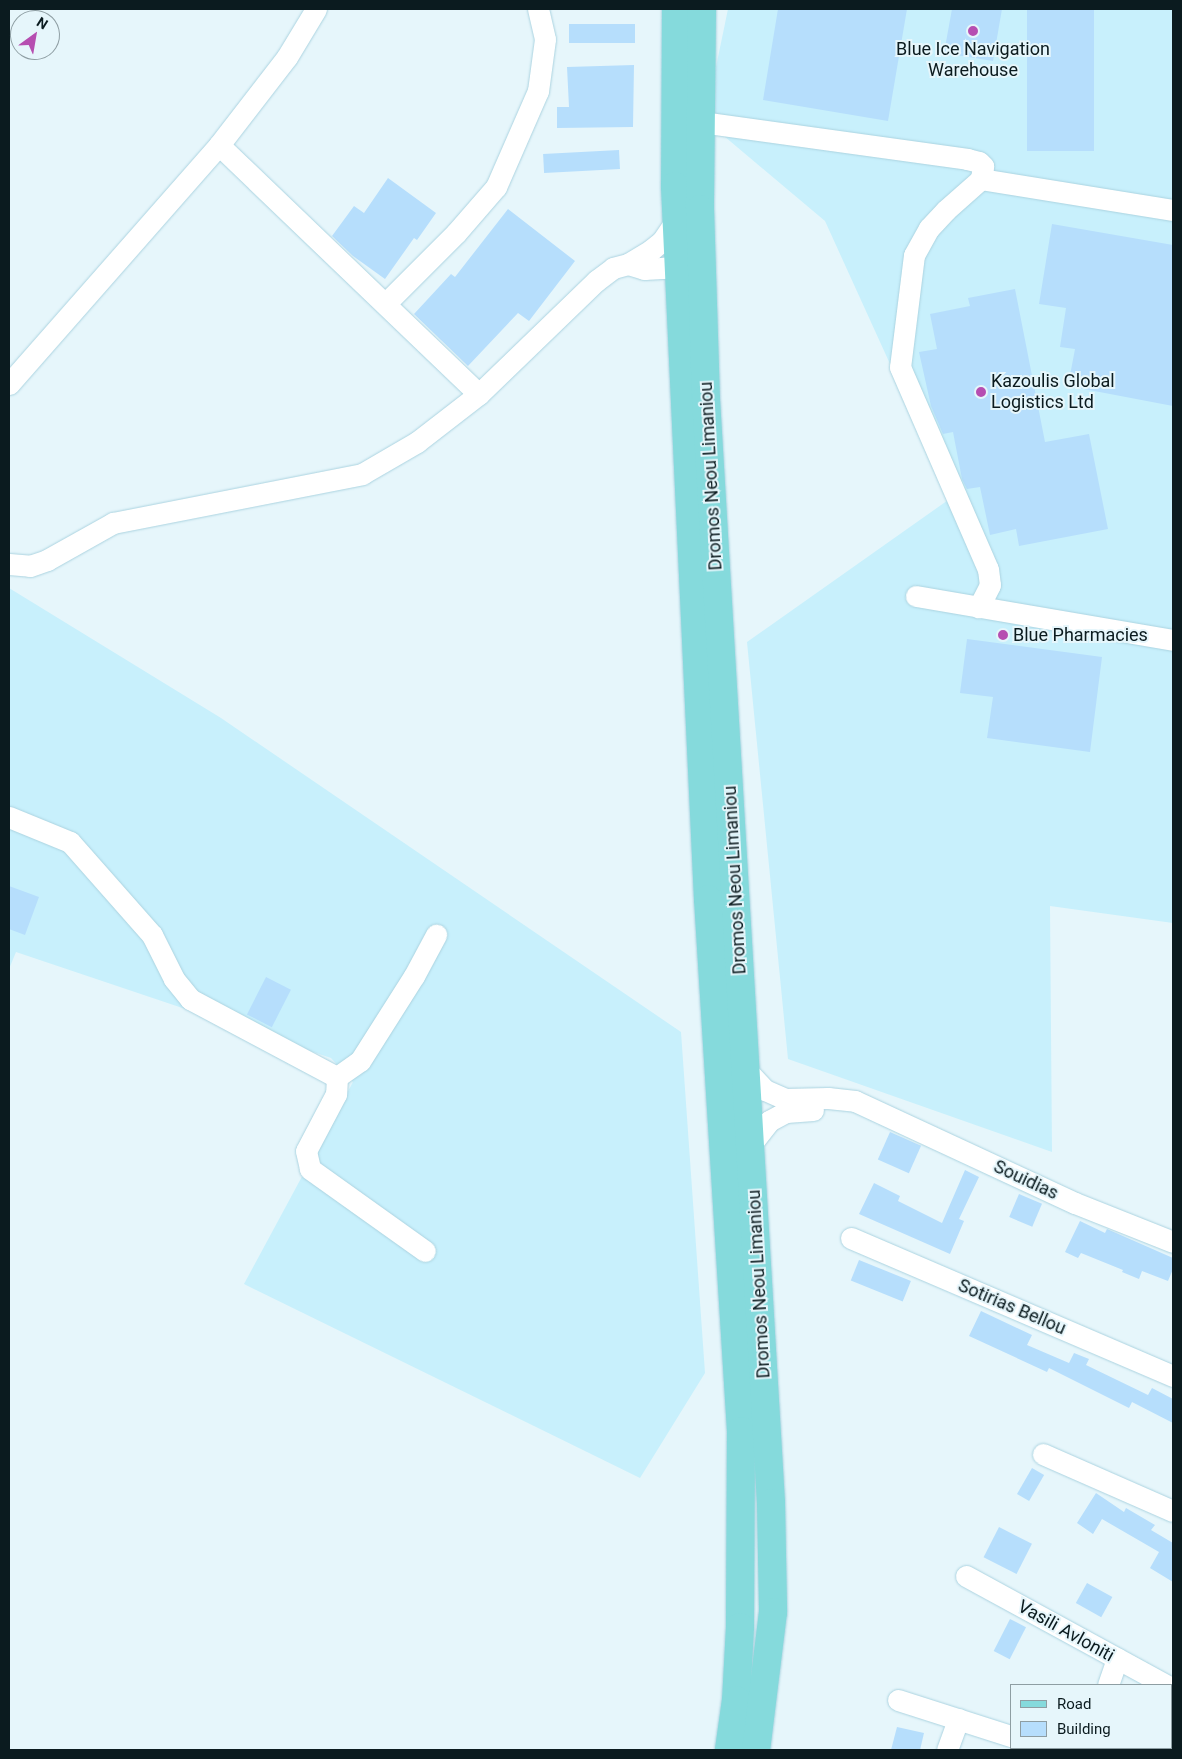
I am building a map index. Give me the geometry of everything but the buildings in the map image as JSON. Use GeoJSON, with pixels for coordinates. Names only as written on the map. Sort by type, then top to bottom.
{"type":"FeatureCollection","features":[{"type":"Feature","properties":{"kind":"main road","name":"Dromos Neou Limaniou"},"geometry":{"type":"LineString","coordinates":[[676,9],[689,214],[706,408],[752,1143],[771,1504],[773,1612],[756,1750]]}},
{"type":"Feature","properties":{"kind":"main road","name":"Dromos Neou Limaniou"},"geometry":{"type":"LineString","coordinates":[[702,9],[700,122],[689,214],[679,266],[708,900],[741,1431],[740,1627],[736,1700],[729,1750]]}},
{"type":"Feature","properties":{"kind":"street"},"geometry":{"type":"LineString","coordinates":[[9,384],[219,145],[287,57],[316,9]]}},
{"type":"Feature","properties":{"kind":"street"},"geometry":{"type":"LineString","coordinates":[[386,303],[456,233],[496,186],[538,91],[544,39],[538,9]]}},
{"type":"Feature","properties":{"kind":"street"},"geometry":{"type":"LineString","coordinates":[[700,122],[967,159],[979,162],[983,166],[981,179],[946,210],[930,228],[914,255],[900,367],[988,569],[990,585],[979,607]]}},
{"type":"Feature","properties":{"kind":"street"},"geometry":{"type":"LineString","coordinates":[[219,145],[479,394]]}},
{"type":"Feature","properties":{"kind":"street"},"geometry":{"type":"LineString","coordinates":[[981,179],[1173,210]]}},
{"type":"Feature","properties":{"kind":"street"},"geometry":{"type":"LineString","coordinates":[[10,564],[30,566],[47,560],[112,523],[362,474],[417,442],[479,394],[596,281],[614,268],[628,264],[662,241],[689,214]]}},
{"type":"Feature","properties":{"kind":"street"},"geometry":{"type":"LineString","coordinates":[[628,264],[644,269],[679,266]]}},
{"type":"Feature","properties":{"kind":"street"},"geometry":{"type":"LineString","coordinates":[[916,596],[1173,640]]}},
{"type":"Feature","properties":{"kind":"street"},"geometry":{"type":"LineString","coordinates":[[9,817],[70,842],[152,935],[174,979],[190,999],[337,1078]]}},
{"type":"Feature","properties":{"kind":"street"},"geometry":{"type":"LineString","coordinates":[[425,1250],[310,1169],[306,1151],[336,1094],[337,1078],[360,1061],[409,984],[436,935]]}},
{"type":"Feature","properties":{"kind":"street","name":"Souidias"},"geometry":{"type":"LineString","coordinates":[[747,1072],[765,1090],[786,1099],[828,1098],[855,1101],[1075,1203],[1173,1242]]}},
{"type":"Feature","properties":{"kind":"street","name":"Souidias"},"geometry":{"type":"LineString","coordinates":[[752,1143],[769,1121],[786,1112],[825,1109],[880,1114]]}},
{"type":"Feature","properties":{"kind":"street","name":"Sotirias Bellou"},"geometry":{"type":"LineString","coordinates":[[851,1238],[1173,1376]]}},
{"type":"Feature","properties":{"kind":"street"},"geometry":{"type":"LineString","coordinates":[[1043,1454],[1173,1511]]}},
{"type":"Feature","properties":{"kind":"street","name":"Vasili Avloniti"},"geometry":{"type":"LineString","coordinates":[[966,1576],[1164,1684]]}},
{"type":"Feature","properties":{"kind":"street"},"geometry":{"type":"LineString","coordinates":[[1108,1684],[1117,1659]]}},
{"type":"Feature","properties":{"kind":"street"},"geometry":{"type":"LineString","coordinates":[[898,1700],[1010,1736]]}},
{"type":"Feature","properties":{"kind":"street"},"geometry":{"type":"LineString","coordinates":[[948,1750],[958,1719]]}},
{"type":"Feature","properties":{"kind":"shaded area"},"geometry":{"type":"Polygon","coordinates":[[[728,9],[1173,9],[1173,923],[1050,906],[1052,1152],[788,1059],[747,642],[951,498],[825,221],[705,120],[728,9]]]}},
{"type":"Feature","properties":{"kind":"shaded area"},"geometry":{"type":"Polygon","coordinates":[[[9,588],[221,718],[681,1032],[705,1373],[640,1478],[244,1284],[353,1082],[331,1058],[16,952],[9,969],[9,588]]]}},
{"type":"Feature","properties":{"kind":"place","name":"Blue Ice Navigation Warehouse"},"geometry":{"type":"Point","coordinates":[973,31]}},
{"type":"Feature","properties":{"kind":"place","name":"Kazoulis Global Logistics Ltd"},"geometry":{"type":"Point","coordinates":[981,392]}},
{"type":"Feature","properties":{"kind":"place","name":"Blue Pharmacies"},"geometry":{"type":"Point","coordinates":[1003,635]}}]}
